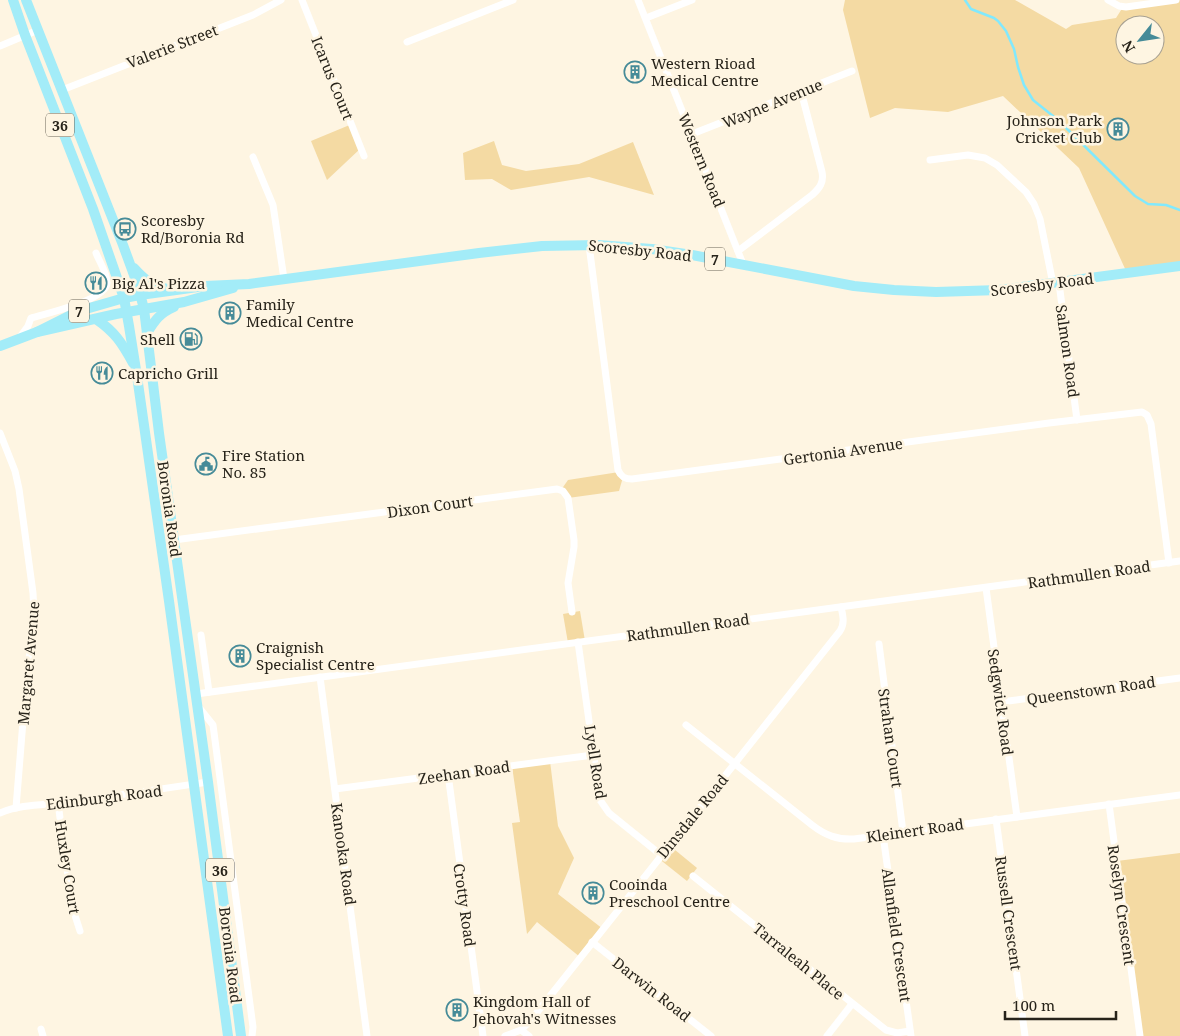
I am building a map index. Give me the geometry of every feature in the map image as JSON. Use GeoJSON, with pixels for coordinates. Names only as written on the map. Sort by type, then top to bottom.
{"type":"FeatureCollection","features":[{"type":"Feature","properties":{"kind":"main road","name":"Boronia Road"},"geometry":{"type":"LineString","coordinates":[[13,0],[25,36],[93,209],[124,298],[127,312],[169,601],[228,1036]]}},
{"type":"Feature","properties":{"kind":"main road","name":"Boronia Road"},"geometry":{"type":"LineString","coordinates":[[26,0],[130,264],[144,309],[242,1036]]}},
{"type":"Feature","properties":{"kind":"main road","name":"Scoresby Road"},"geometry":{"type":"LineString","coordinates":[[37,332],[79,311],[140,295],[205,286],[249,284],[514,248],[557,245],[629,247],[659,250],[847,284],[894,290],[936,292],[999,290],[1180,266]]}},
{"type":"Feature","properties":{"kind":"main road"},"geometry":{"type":"LineString","coordinates":[[130,264],[147,282],[159,288],[173,290]]}},
{"type":"Feature","properties":{"kind":"main road","name":"Scoresby Road"},"geometry":{"type":"LineString","coordinates":[[0,346],[37,332],[127,312],[184,302],[249,284]]}},
{"type":"Feature","properties":{"kind":"main road"},"geometry":{"type":"LineString","coordinates":[[147,332],[163,312],[184,302]]}},
{"type":"Feature","properties":{"kind":"main road"},"geometry":{"type":"LineString","coordinates":[[96,319],[110,329],[118,338],[136,368]]}},
{"type":"Feature","properties":{"kind":"main road"},"geometry":{"type":"LineString","coordinates":[[182,696],[196,699]]}},
{"type":"Feature","properties":{"kind":"street","name":"Valerie Street"},"geometry":{"type":"LineString","coordinates":[[62,90],[253,15],[281,0]]}},
{"type":"Feature","properties":{"kind":"street","name":"Icarus Court"},"geometry":{"type":"LineString","coordinates":[[302,0],[364,156]]}},
{"type":"Feature","properties":{"kind":"street"},"geometry":{"type":"LineString","coordinates":[[407,42],[513,0]]}},
{"type":"Feature","properties":{"kind":"street","name":"Western Road"},"geometry":{"type":"LineString","coordinates":[[638,0],[742,264]]}},
{"type":"Feature","properties":{"kind":"street"},"geometry":{"type":"LineString","coordinates":[[646,18],[692,0]]}},
{"type":"Feature","properties":{"kind":"street"},"geometry":{"type":"LineString","coordinates":[[1108,0],[1126,7],[1176,0]]}},
{"type":"Feature","properties":{"kind":"street"},"geometry":{"type":"LineString","coordinates":[[0,46],[38,30]]}},
{"type":"Feature","properties":{"kind":"street","name":"Wayne Avenue"},"geometry":{"type":"LineString","coordinates":[[692,134],[852,71]]}},
{"type":"Feature","properties":{"kind":"street"},"geometry":{"type":"LineString","coordinates":[[738,251],[812,195],[823,180],[802,91]]}},
{"type":"Feature","properties":{"kind":"street","name":"Salmon Road"},"geometry":{"type":"LineString","coordinates":[[930,160],[968,154],[985,158],[997,165],[1021,187],[1038,212],[1056,283],[1077,420]]}},
{"type":"Feature","properties":{"kind":"street"},"geometry":{"type":"LineString","coordinates":[[253,157],[273,205],[284,279]]}},
{"type":"Feature","properties":{"kind":"street","name":"Gertonia Avenue"},"geometry":{"type":"LineString","coordinates":[[588,245],[618,470],[621,476],[632,479],[1139,412],[1147,415],[1151,424],[1169,563]]}},
{"type":"Feature","properties":{"kind":"street"},"geometry":{"type":"LineString","coordinates":[[19,338],[28,326],[31,318],[49,312],[57,312],[89,300],[106,289],[108,281],[96,253]]}},
{"type":"Feature","properties":{"kind":"street","name":"Margaret Avenue"},"geometry":{"type":"LineString","coordinates":[[0,432],[18,484],[34,599],[16,808]]}},
{"type":"Feature","properties":{"kind":"street","name":"Dixon Court"},"geometry":{"type":"LineString","coordinates":[[174,540],[557,489],[566,493],[569,499],[575,543],[568,583],[572,612]]}},
{"type":"Feature","properties":{"kind":"street","name":"Rathmullen Road"},"geometry":{"type":"LineString","coordinates":[[196,699],[209,692],[1180,562]]}},
{"type":"Feature","properties":{"kind":"street","name":"Sedgwick Road"},"geometry":{"type":"LineString","coordinates":[[986,588],[1016,816]]}},
{"type":"Feature","properties":{"kind":"street","name":"Dinsdale Road"},"geometry":{"type":"LineString","coordinates":[[505,1036],[521,1030],[531,1020],[841,630],[843,622],[842,607]]}},
{"type":"Feature","properties":{"kind":"street"},"geometry":{"type":"LineString","coordinates":[[201,635],[209,692]]}},
{"type":"Feature","properties":{"kind":"street","name":"Lyell Road"},"geometry":{"type":"LineString","coordinates":[[578,642],[599,795],[609,813],[661,855]]}},
{"type":"Feature","properties":{"kind":"street","name":"Strahan Court"},"geometry":{"type":"LineString","coordinates":[[879,644],[904,832]]}},
{"type":"Feature","properties":{"kind":"street","name":"Kanooka Road"},"geometry":{"type":"LineString","coordinates":[[320,677],[368,1035]]}},
{"type":"Feature","properties":{"kind":"street","name":"Queenstown Road"},"geometry":{"type":"LineString","coordinates":[[1002,702],[1180,678]]}},
{"type":"Feature","properties":{"kind":"street"},"geometry":{"type":"LineString","coordinates":[[196,699],[213,725],[253,1027],[252,1036]]}},
{"type":"Feature","properties":{"kind":"street","name":"Kleinert Road"},"geometry":{"type":"LineString","coordinates":[[686,724],[812,825],[827,835],[838,838],[848,839],[904,832],[1180,795]]}},
{"type":"Feature","properties":{"kind":"street","name":"Zeehan Road"},"geometry":{"type":"LineString","coordinates":[[335,789],[593,755]]}},
{"type":"Feature","properties":{"kind":"street","name":"Crotty Road"},"geometry":{"type":"LineString","coordinates":[[448,774],[483,1036]]}},
{"type":"Feature","properties":{"kind":"street","name":"Edinburgh Road"},"geometry":{"type":"LineString","coordinates":[[0,813],[16,808],[208,782]]}},
{"type":"Feature","properties":{"kind":"street","name":"Huxley Court"},"geometry":{"type":"LineString","coordinates":[[58,803],[72,906],[80,931]]}},
{"type":"Feature","properties":{"kind":"street","name":"Roselyn Crescent"},"geometry":{"type":"LineString","coordinates":[[1109,804],[1140,1036]]}},
{"type":"Feature","properties":{"kind":"street","name":"Russell Crescent"},"geometry":{"type":"LineString","coordinates":[[996,819],[1025,1036]]}},
{"type":"Feature","properties":{"kind":"street","name":"Allanfield Crescent"},"geometry":{"type":"LineString","coordinates":[[883,834],[910,1034]]}},
{"type":"Feature","properties":{"kind":"street","name":"Tarraleah Place"},"geometry":{"type":"LineString","coordinates":[[693,876],[889,1032],[910,1034]]}},
{"type":"Feature","properties":{"kind":"street","name":"Darwin Road"},"geometry":{"type":"LineString","coordinates":[[592,942],[711,1036]]}},
{"type":"Feature","properties":{"kind":"street"},"geometry":{"type":"LineString","coordinates":[[827,1036],[852,1004]]}},
{"type":"Feature","properties":{"kind":"street"},"geometry":{"type":"LineString","coordinates":[[521,1030],[529,1036]]}},
{"type":"Feature","properties":{"kind":"shaded area"},"geometry":{"type":"Polygon","coordinates":[[[845,0],[1015,0],[1066,29],[1072,25],[1115,18],[1115,65],[1165,65],[1165,15],[1118,15],[1123,7],[1180,0],[1180,266],[1127,273],[1079,168],[1003,96],[948,112],[895,108],[870,118],[843,10],[845,0]]]}},
{"type":"Feature","properties":{"kind":"shaded area"},"geometry":{"type":"Polygon","coordinates":[[[352,124],[361,148],[327,180],[311,141],[352,124]]]}},
{"type":"Feature","properties":{"kind":"shaded area"},"geometry":{"type":"Polygon","coordinates":[[[494,141],[502,165],[526,171],[579,164],[633,142],[654,195],[589,177],[511,190],[492,179],[465,180],[463,153],[494,141]]]}},
{"type":"Feature","properties":{"kind":"shaded area"},"geometry":{"type":"Polygon","coordinates":[[[619,472],[623,477],[619,491],[568,498],[561,490],[568,480],[619,472]]]}},
{"type":"Feature","properties":{"kind":"shaded area"},"geometry":{"type":"Polygon","coordinates":[[[580,611],[585,641],[568,643],[563,614],[580,611]]]}},
{"type":"Feature","properties":{"kind":"shaded area"},"geometry":{"type":"Polygon","coordinates":[[[550,761],[558,826],[574,858],[558,894],[603,929],[580,957],[537,922],[527,934],[512,823],[520,822],[512,766],[550,761]]]}},
{"type":"Feature","properties":{"kind":"shaded area"},"geometry":{"type":"Polygon","coordinates":[[[669,845],[697,868],[687,881],[658,858],[669,845]]]}},
{"type":"Feature","properties":{"kind":"shaded area"},"geometry":{"type":"Polygon","coordinates":[[[1180,853],[1180,1036],[1140,1036],[1117,861],[1180,853]]]}},
{"type":"Feature","properties":{"kind":"waterway"},"geometry":{"type":"LineString","coordinates":[[965,0],[971,9],[994,18],[1006,31],[1014,49],[1024,85],[1033,100],[1058,120],[1135,196],[1148,204],[1166,205],[1180,210]]}},
{"type":"Feature","properties":{"kind":"place","name":"Western Rioad Medical Centre"},"geometry":{"type":"Point","coordinates":[635,72]}},
{"type":"Feature","properties":{"kind":"place","name":"Johnson Park Cricket Club"},"geometry":{"type":"Point","coordinates":[1118,129]}},
{"type":"Feature","properties":{"kind":"place","name":"Scoresby Rd/Boronia Rd"},"geometry":{"type":"Point","coordinates":[125,229]}},
{"type":"Feature","properties":{"kind":"place","name":"Big Al's Pizza"},"geometry":{"type":"Point","coordinates":[96,283]}},
{"type":"Feature","properties":{"kind":"place","name":"Family Medical Centre"},"geometry":{"type":"Point","coordinates":[230,313]}},
{"type":"Feature","properties":{"kind":"place","name":"Shell"},"geometry":{"type":"Point","coordinates":[191,339]}},
{"type":"Feature","properties":{"kind":"place","name":"Capricho Grill"},"geometry":{"type":"Point","coordinates":[102,373]}},
{"type":"Feature","properties":{"kind":"place","name":"Fire Station No. 85"},"geometry":{"type":"Point","coordinates":[206,464]}},
{"type":"Feature","properties":{"kind":"place","name":"Craignish Specialist Centre"},"geometry":{"type":"Point","coordinates":[240,656]}},
{"type":"Feature","properties":{"kind":"place","name":"Cooinda Preschool Centre"},"geometry":{"type":"Point","coordinates":[593,893]}},
{"type":"Feature","properties":{"kind":"place","name":"Kingdom Hall of Jehovah's Witnesses"},"geometry":{"type":"Point","coordinates":[457,1010]}}]}
